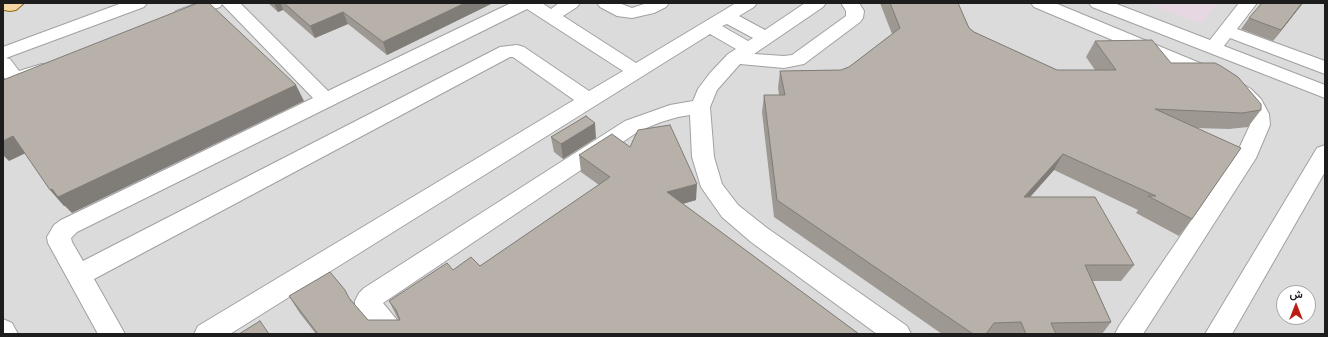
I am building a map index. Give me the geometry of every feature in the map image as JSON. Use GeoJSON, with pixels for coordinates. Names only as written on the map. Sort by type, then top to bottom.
{"type":"FeatureCollection","features":[{"type":"Feature","properties":{"kind":"lane"},"geometry":{"type":"LineString","coordinates":[[3,53],[138,3]]}},
{"type":"Feature","properties":{"kind":"lane"},"geometry":{"type":"LineString","coordinates":[[164,23],[214,3]]}},
{"type":"Feature","properties":{"kind":"lane"},"geometry":{"type":"LineString","coordinates":[[230,3],[326,100]]}},
{"type":"Feature","properties":{"kind":"lane"},"geometry":{"type":"LineString","coordinates":[[112,334],[60,242],[59,237],[69,226],[525,3]]}},
{"type":"Feature","properties":{"kind":"lane"},"geometry":{"type":"LineString","coordinates":[[531,3],[636,71]]}},
{"type":"Feature","properties":{"kind":"lane"},"geometry":{"type":"LineString","coordinates":[[551,16],[571,3]]}},
{"type":"Feature","properties":{"kind":"lane"},"geometry":{"type":"LineString","coordinates":[[606,3],[623,12],[632,13],[648,9],[660,3]]}},
{"type":"Feature","properties":{"kind":"lane"},"geometry":{"type":"LineString","coordinates":[[207,334],[748,3]]}},
{"type":"Feature","properties":{"kind":"lane"},"geometry":{"type":"LineString","coordinates":[[816,3],[750,48],[717,76],[708,89],[700,106],[704,157],[712,186],[730,211],[759,235],[898,334]]}},
{"type":"Feature","properties":{"kind":"lane"},"geometry":{"type":"LineString","coordinates":[[718,21],[750,48],[784,62],[797,60],[854,18],[855,11],[850,3]]}},
{"type":"Feature","properties":{"kind":"lane"},"geometry":{"type":"LineString","coordinates":[[1040,3],[1217,77],[1244,94],[1254,104],[1259,114],[1260,125],[1245,158],[1128,334]]}},
{"type":"Feature","properties":{"kind":"lane"},"geometry":{"type":"LineString","coordinates":[[1098,3],[1325,92]]}},
{"type":"Feature","properties":{"kind":"lane"},"geometry":{"type":"LineString","coordinates":[[1213,49],[1248,3]]}},
{"type":"Feature","properties":{"kind":"lane"},"geometry":{"type":"LineString","coordinates":[[1227,31],[1325,68]]}},
{"type":"Feature","properties":{"kind":"lane"},"geometry":{"type":"LineString","coordinates":[[78,276],[507,51],[516,51],[588,100]]}},
{"type":"Feature","properties":{"kind":"lane"},"geometry":{"type":"LineString","coordinates":[[3,63],[14,77],[17,78],[56,64]]}},
{"type":"Feature","properties":{"kind":"lane"},"geometry":{"type":"LineString","coordinates":[[393,334],[368,304],[368,301],[373,296],[632,126],[669,113],[700,106]]}},
{"type":"Feature","properties":{"kind":"lane"},"geometry":{"type":"LineString","coordinates":[[1218,334],[1325,153]]}},
{"type":"Feature","properties":{"kind":"lane"},"geometry":{"type":"LineString","coordinates":[[3,330],[4,334]]}},
{"type":"Feature","properties":{"kind":"shaded area"},"geometry":{"type":"Polygon","coordinates":[[[3,3],[1325,3],[1325,334],[3,334],[3,3]]]}},
{"type":"Feature","properties":{"kind":"shaded area"},"geometry":{"type":"Polygon","coordinates":[[[1147,3],[1217,3],[1201,24],[1147,3]]]}},
{"type":"Feature","properties":{"kind":"building"},"geometry":{"type":"Polygon","coordinates":[[[198,3],[209,3],[296,85],[58,197],[52,189],[50,190],[13,136],[3,141],[3,80],[198,3]]]}},
{"type":"Feature","properties":{"kind":"building"},"geometry":{"type":"Polygon","coordinates":[[[284,3],[465,3],[383,42],[343,12],[310,26],[284,3]]]}},
{"type":"Feature","properties":{"kind":"building"},"geometry":{"type":"Polygon","coordinates":[[[890,3],[958,3],[969,28],[974,32],[1057,70],[1116,70],[1095,41],[1152,40],[1171,63],[1215,63],[1221,66],[1238,77],[1261,104],[1261,110],[1242,113],[1155,109],[1241,148],[1192,219],[1148,196],[1156,196],[1063,154],[1024,197],[1095,197],[1134,265],[1085,265],[1111,322],[1051,323],[1056,334],[1026,334],[1021,322],[994,323],[986,334],[973,334],[777,200],[764,95],[785,95],[780,71],[841,70],[849,67],[900,28],[890,3]]]}},
{"type":"Feature","properties":{"kind":"building"},"geometry":{"type":"Polygon","coordinates":[[[1262,3],[1302,3],[1281,30],[1249,18],[1262,3]]]}},
{"type":"Feature","properties":{"kind":"building"},"geometry":{"type":"Polygon","coordinates":[[[586,116],[595,123],[561,144],[551,137],[586,116]]]}},
{"type":"Feature","properties":{"kind":"building"},"geometry":{"type":"Polygon","coordinates":[[[670,125],[697,184],[667,192],[859,334],[318,334],[289,296],[330,272],[345,290],[349,298],[368,320],[400,320],[396,310],[389,301],[447,263],[453,270],[471,257],[480,266],[610,177],[579,155],[612,134],[630,147],[638,130],[670,125]]]}},
{"type":"Feature","properties":{"kind":"building"},"geometry":{"type":"Polygon","coordinates":[[[260,321],[269,334],[239,334],[260,321]]]}}]}
